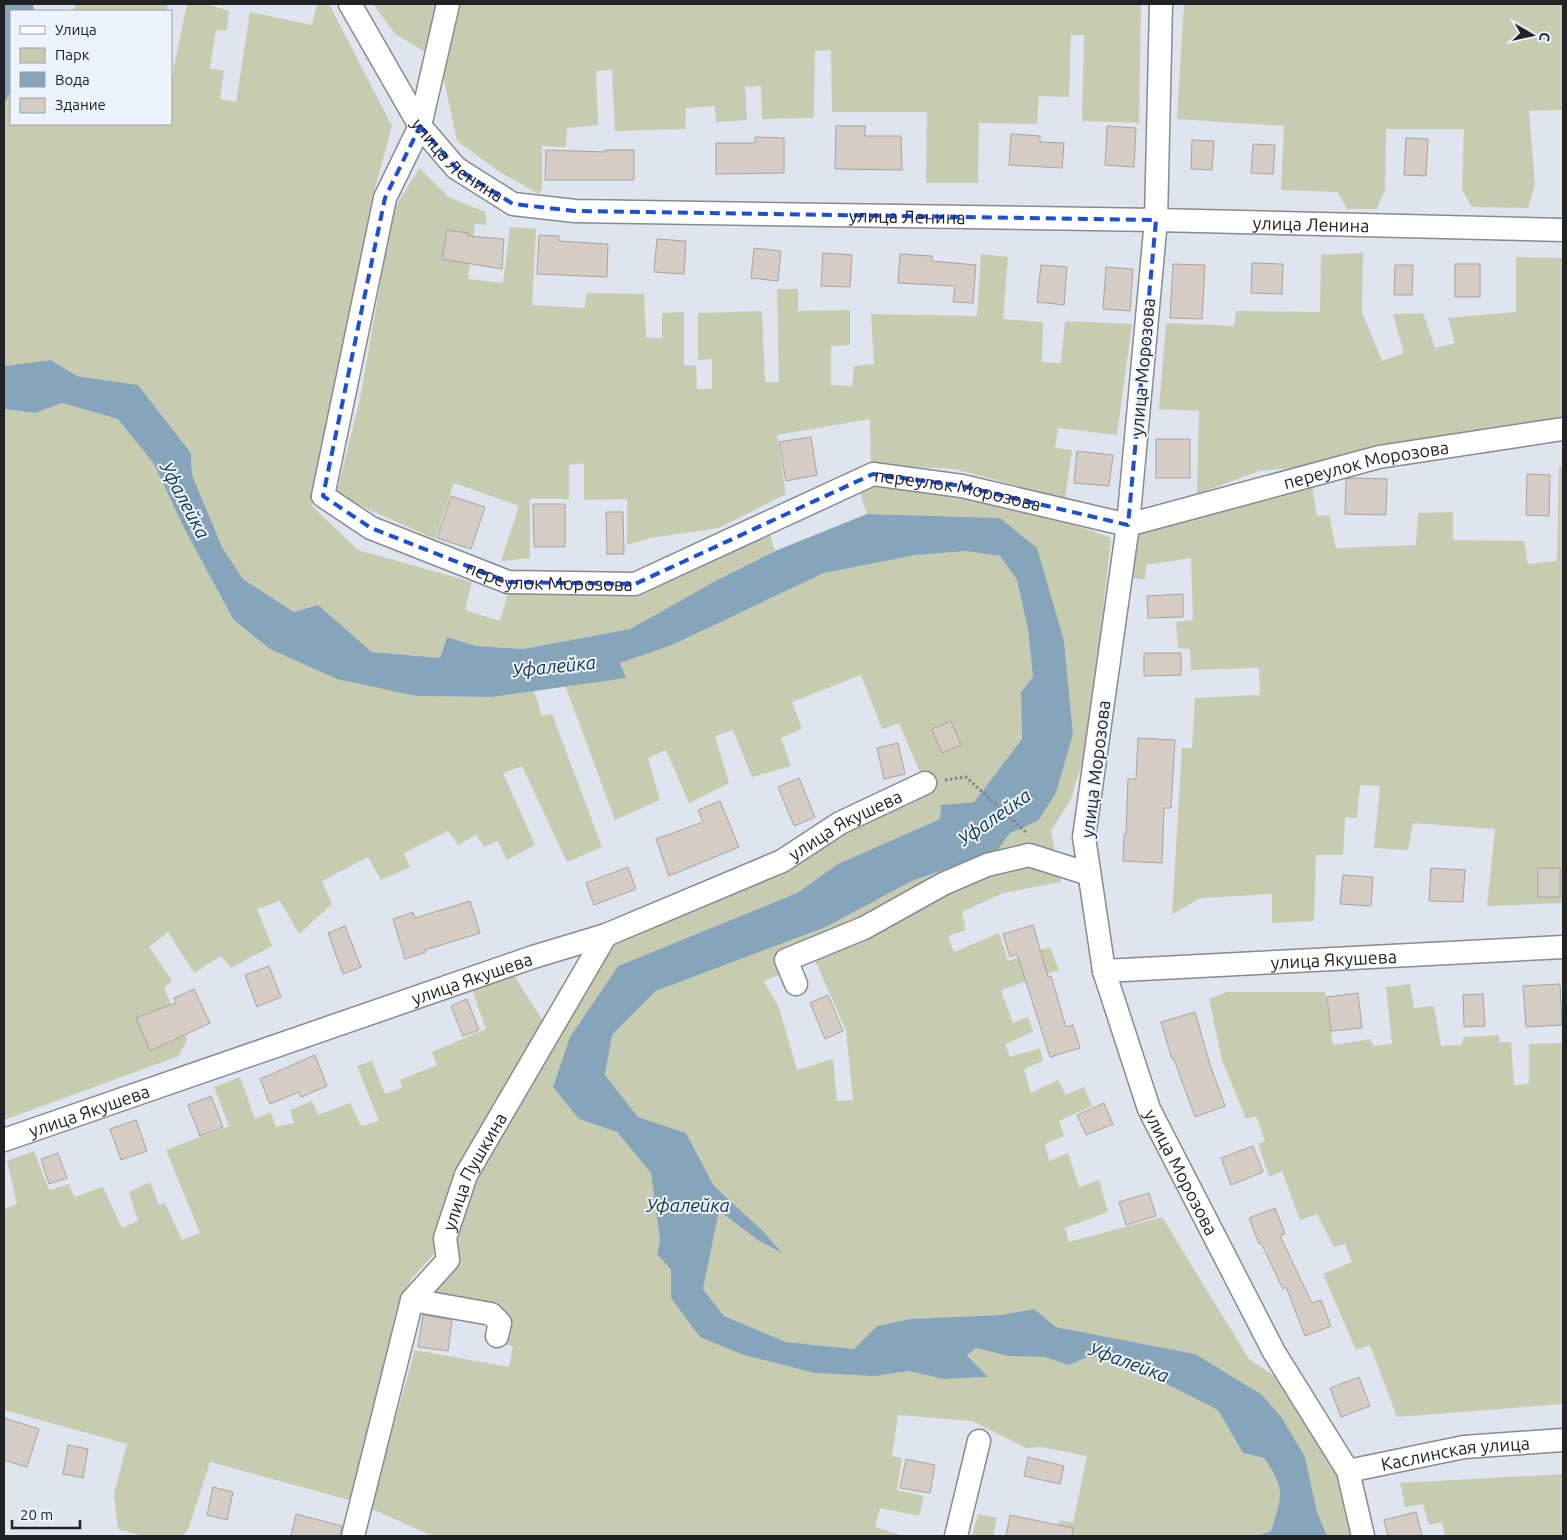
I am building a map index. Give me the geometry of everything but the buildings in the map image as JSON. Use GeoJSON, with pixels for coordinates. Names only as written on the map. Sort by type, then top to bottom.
{"type":"FeatureCollection","features":[{"type":"Feature","properties":{"kind":"street","name":"улица Ленина"},"geometry":{"type":"LineString","coordinates":[[350,4],[420,126],[456,168],[513,204],[575,211],[1156,220],[1563,230]]}},
{"type":"Feature","properties":{"kind":"street"},"geometry":{"type":"LineString","coordinates":[[420,126],[448,4]]}},
{"type":"Feature","properties":{"kind":"street","name":"улица Морозова"},"geometry":{"type":"LineString","coordinates":[[1161,4],[1156,220],[1128,525],[1084,837],[1104,971],[1149,1109],[1274,1352],[1348,1471],[1363,1536]]}},
{"type":"Feature","properties":{"kind":"street","name":"переулок Морозова"},"geometry":{"type":"LineString","coordinates":[[420,126],[385,198],[323,496],[371,528],[508,582],[635,584],[873,474],[962,486],[1128,525],[1379,456],[1563,429]]}},
{"type":"Feature","properties":{"kind":"street","name":"улица Якушева"},"geometry":{"type":"LineString","coordinates":[[4,1140],[533,957],[606,935],[782,861],[840,823],[925,783]]}},
{"type":"Feature","properties":{"kind":"street"},"geometry":{"type":"LineString","coordinates":[[796,984],[786,960],[864,928],[943,884],[987,865],[1029,855],[1090,874]]}},
{"type":"Feature","properties":{"kind":"street","name":"улица Пушкина"},"geometry":{"type":"LineString","coordinates":[[354,1536],[412,1300],[448,1260],[445,1238],[466,1175],[606,935]]}},
{"type":"Feature","properties":{"kind":"street","name":"улица Якушева"},"geometry":{"type":"LineString","coordinates":[[1104,971],[1563,947]]}},
{"type":"Feature","properties":{"kind":"street"},"geometry":{"type":"LineString","coordinates":[[412,1300],[491,1314],[500,1323],[497,1336]]}},
{"type":"Feature","properties":{"kind":"street","name":"Каслинская улица"},"geometry":{"type":"LineString","coordinates":[[1348,1471],[1464,1447],[1563,1440]]}},
{"type":"Feature","properties":{"kind":"street"},"geometry":{"type":"LineString","coordinates":[[956,1536],[978,1441]]}},
{"type":"Feature","properties":{"kind":"path"},"geometry":{"type":"LineString","coordinates":[[966,777],[1030,836]]}},
{"type":"Feature","properties":{"kind":"highlighted area"},"geometry":{"type":"Polygon","coordinates":[[[420,126],[456,168],[513,204],[575,211],[1156,220],[1128,525],[962,486],[873,474],[635,584],[508,582],[371,528],[323,496],[385,198],[420,126]]]}},
{"type":"Feature","properties":{"kind":"green space"},"geometry":{"type":"Polygon","coordinates":[[[75,4],[168,4],[166,10],[74,10],[75,4]]]}},
{"type":"Feature","properties":{"kind":"green space"},"geometry":{"type":"Polygon","coordinates":[[[187,4],[206,4],[229,11],[227,30],[216,30],[210,68],[224,71],[220,99],[236,102],[250,12],[312,25],[317,4],[329,4],[392,126],[372,199],[312,506],[358,550],[472,582],[465,610],[500,621],[509,590],[636,593],[769,531],[775,551],[719,579],[630,629],[523,649],[476,646],[447,637],[440,658],[372,652],[318,605],[294,612],[243,579],[223,549],[192,475],[191,453],[138,385],[77,376],[51,360],[4,366],[4,104],[10,93],[10,125],[172,125],[172,77],[187,4]]]}},
{"type":"Feature","properties":{"kind":"green space"},"geometry":{"type":"Polygon","coordinates":[[[373,4],[436,4],[425,52],[395,34],[373,4]]]}},
{"type":"Feature","properties":{"kind":"green space"},"geometry":{"type":"Polygon","coordinates":[[[456,4],[1141,4],[1139,123],[1082,121],[1084,35],[1071,35],[1069,97],[1039,96],[1037,124],[979,123],[978,183],[926,183],[927,112],[832,112],[831,50],[815,51],[814,118],[762,119],[761,86],[745,87],[747,120],[716,122],[715,106],[686,108],[685,129],[615,131],[612,70],[596,71],[598,125],[567,128],[566,147],[542,146],[542,188],[539,194],[500,172],[457,141],[441,66],[456,4]]]}},
{"type":"Feature","properties":{"kind":"green space"},"geometry":{"type":"Polygon","coordinates":[[[1184,4],[1563,4],[1563,110],[1529,111],[1535,185],[1528,208],[1472,207],[1462,190],[1464,129],[1386,129],[1385,190],[1377,209],[1347,209],[1337,192],[1281,190],[1284,126],[1177,119],[1184,4]]]}},
{"type":"Feature","properties":{"kind":"green space"},"geometry":{"type":"Polygon","coordinates":[[[419,168],[449,197],[485,212],[487,225],[475,224],[468,279],[503,283],[510,227],[536,229],[532,305],[585,308],[586,293],[644,294],[646,338],[662,338],[662,313],[684,312],[684,365],[696,366],[697,389],[712,389],[712,359],[698,360],[698,313],[762,311],[765,382],[779,382],[777,289],[798,289],[798,311],[850,310],[850,345],[831,346],[831,385],[852,386],[854,366],[874,364],[871,314],[977,316],[981,254],[1008,257],[1003,319],[1043,322],[1042,362],[1061,363],[1065,321],[1132,324],[1117,435],[1058,428],[1055,448],[1072,450],[1065,498],[954,469],[871,465],[870,419],[777,435],[786,494],[719,528],[650,538],[627,545],[627,499],[584,500],[584,463],[569,465],[569,499],[530,499],[530,558],[501,561],[519,506],[454,483],[435,539],[336,495],[360,399],[393,211],[419,168]]]}},
{"type":"Feature","properties":{"kind":"green space"},"geometry":{"type":"Polygon","coordinates":[[[1363,253],[1362,312],[1382,361],[1404,353],[1393,314],[1423,313],[1435,348],[1455,343],[1448,318],[1516,312],[1516,257],[1562,258],[1563,419],[1304,467],[1259,471],[1197,494],[1199,411],[1159,409],[1166,323],[1234,326],[1236,311],[1320,312],[1321,255],[1363,253]]]}},
{"type":"Feature","properties":{"kind":"green space"},"geometry":{"type":"Polygon","coordinates":[[[62,403],[118,419],[154,464],[183,526],[233,619],[416,696],[492,697],[534,691],[542,716],[552,714],[602,847],[567,862],[522,766],[503,773],[535,845],[507,860],[498,841],[484,847],[476,835],[458,845],[448,831],[404,853],[410,867],[381,880],[368,857],[322,881],[332,904],[299,934],[280,901],[257,909],[272,946],[231,968],[221,956],[194,973],[168,932],[149,947],[172,981],[164,988],[187,1039],[179,1056],[4,1120],[4,409],[35,413],[62,403]]]}},
{"type":"Feature","properties":{"kind":"green space"},"geometry":{"type":"Polygon","coordinates":[[[1563,466],[1563,903],[1487,906],[1495,829],[1413,823],[1408,850],[1374,848],[1380,786],[1360,785],[1357,818],[1345,817],[1343,855],[1316,855],[1314,921],[1272,923],[1272,894],[1201,898],[1172,914],[1182,748],[1192,748],[1195,698],[1260,695],[1259,668],[1191,670],[1190,649],[1178,648],[1176,622],[1193,620],[1191,558],[1146,565],[1145,580],[1128,577],[1133,533],[1312,486],[1317,516],[1329,515],[1336,548],[1416,545],[1418,513],[1453,512],[1453,540],[1524,541],[1528,564],[1557,561],[1559,467],[1563,466]]]}},
{"type":"Feature","properties":{"kind":"green space"},"geometry":{"type":"Polygon","coordinates":[[[879,484],[938,494],[997,505],[1055,519],[1111,538],[1088,745],[1070,801],[1051,831],[1061,882],[1003,893],[962,912],[966,930],[948,936],[954,952],[999,933],[1008,961],[1050,947],[1059,970],[1001,990],[1013,1023],[1028,1017],[1033,1032],[1005,1044],[1010,1057],[1040,1048],[1043,1061],[1024,1069],[1031,1093],[1058,1080],[1066,1095],[1084,1087],[1092,1106],[1059,1121],[1064,1136],[1045,1144],[1049,1161],[1068,1153],[1079,1187],[1099,1180],[1108,1212],[1065,1228],[1069,1242],[1162,1217],[1249,1359],[1276,1377],[1340,1472],[1354,1536],[1327,1536],[1317,1512],[1305,1457],[1195,1354],[1056,1327],[1034,1309],[1000,1315],[910,1319],[877,1326],[855,1349],[786,1342],[724,1316],[703,1289],[719,1211],[758,1240],[781,1251],[765,1233],[714,1186],[686,1133],[638,1117],[605,1075],[612,1035],[656,991],[826,927],[912,881],[997,851],[1010,833],[1038,821],[1056,793],[1073,734],[1064,641],[1000,518],[867,514],[860,493],[879,484]],[[815,960],[764,981],[779,1008],[797,1070],[833,1059],[837,1101],[853,1100],[846,1031],[815,960]]]}},
{"type":"Feature","properties":{"kind":"green space"},"geometry":{"type":"Polygon","coordinates":[[[966,551],[1000,556],[1017,580],[1028,629],[1033,677],[1021,692],[1022,739],[974,802],[941,805],[940,819],[838,864],[797,893],[618,966],[570,1037],[579,1119],[617,1132],[651,1173],[660,1240],[657,1254],[671,1270],[671,1298],[875,1376],[909,1371],[943,1379],[988,1377],[967,1354],[976,1348],[1008,1356],[1044,1357],[1069,1365],[1092,1355],[1157,1379],[1218,1410],[1243,1453],[1264,1458],[1276,1478],[1280,1493],[1278,1509],[1271,1531],[1256,1536],[1056,1536],[1060,1520],[1073,1523],[1087,1456],[1042,1447],[1026,1448],[972,1421],[898,1415],[892,1456],[902,1458],[897,1490],[924,1496],[919,1516],[880,1508],[875,1527],[904,1536],[432,1536],[370,1508],[415,1350],[509,1367],[513,1346],[488,1341],[491,1322],[422,1310],[453,1239],[475,1175],[613,942],[929,794],[899,723],[882,729],[861,675],[792,702],[802,729],[781,738],[791,766],[752,777],[733,730],[715,736],[729,783],[689,803],[666,750],[648,758],[660,800],[615,820],[565,685],[625,678],[619,663],[672,645],[824,573],[916,555],[966,551]]]}},
{"type":"Feature","properties":{"kind":"green space"},"geometry":{"type":"Polygon","coordinates":[[[513,974],[546,1025],[438,1230],[435,1253],[412,1278],[397,1307],[377,1398],[349,1500],[210,1462],[188,1530],[183,1536],[142,1536],[118,1529],[114,1494],[127,1444],[4,1410],[4,1209],[17,1204],[7,1161],[34,1151],[49,1190],[69,1184],[74,1197],[103,1187],[122,1228],[138,1221],[129,1192],[150,1182],[159,1205],[165,1203],[182,1240],[200,1233],[166,1150],[229,1126],[214,1087],[240,1077],[255,1119],[271,1112],[276,1127],[294,1123],[290,1110],[312,1101],[318,1115],[350,1103],[361,1126],[379,1121],[357,1066],[372,1061],[385,1094],[402,1088],[400,1080],[437,1065],[432,1052],[486,1029],[472,989],[513,974]]]}},
{"type":"Feature","properties":{"kind":"green space"},"geometry":{"type":"Polygon","coordinates":[[[1410,984],[1414,1008],[1434,1006],[1441,1046],[1462,1045],[1464,1037],[1499,1035],[1499,1042],[1511,1042],[1514,1085],[1529,1084],[1529,1044],[1563,1043],[1563,1404],[1397,1417],[1370,1345],[1356,1350],[1323,1274],[1352,1262],[1345,1244],[1334,1247],[1317,1214],[1300,1220],[1282,1171],[1269,1177],[1258,1144],[1265,1141],[1256,1116],[1246,1119],[1222,1060],[1209,999],[1227,992],[1325,992],[1333,1045],[1371,1039],[1373,1046],[1392,1044],[1386,987],[1410,984]]]}},
{"type":"Feature","properties":{"kind":"green space"},"geometry":{"type":"Polygon","coordinates":[[[1563,1474],[1563,1536],[1445,1536],[1442,1522],[1429,1525],[1423,1504],[1405,1507],[1400,1483],[1563,1474]]]}},
{"type":"Feature","properties":{"kind":"green space"},"geometry":{"type":"Polygon","coordinates":[[[978,1514],[997,1518],[993,1536],[972,1536],[978,1514]]]}},
{"type":"Feature","properties":{"kind":"water"},"geometry":{"type":"Polygon","coordinates":[[[4,4],[33,4],[34,10],[10,10],[10,93],[4,104],[4,4]]]}},
{"type":"Feature","properties":{"kind":"water","name":"Уфалейка"},"geometry":{"type":"Polygon","coordinates":[[[51,360],[77,376],[138,385],[191,453],[192,475],[223,549],[243,579],[294,612],[318,605],[372,652],[440,658],[447,637],[476,646],[523,649],[630,629],[719,579],[775,551],[867,514],[1000,518],[1037,548],[1064,641],[1073,734],[1056,793],[1038,821],[1010,833],[997,851],[912,881],[826,927],[656,991],[612,1035],[605,1075],[638,1117],[686,1133],[714,1186],[765,1233],[782,1253],[758,1240],[719,1211],[703,1289],[724,1316],[786,1342],[854,1349],[877,1326],[910,1319],[1000,1315],[1034,1309],[1056,1327],[1195,1354],[1262,1395],[1282,1418],[1305,1457],[1317,1512],[1327,1536],[1256,1536],[1271,1531],[1278,1509],[1280,1493],[1276,1478],[1264,1458],[1243,1453],[1218,1410],[1157,1379],[1092,1355],[1069,1365],[1044,1357],[1008,1356],[976,1348],[967,1355],[988,1377],[943,1379],[909,1371],[875,1376],[815,1373],[741,1354],[700,1337],[671,1298],[671,1270],[657,1254],[660,1240],[651,1173],[617,1132],[579,1119],[553,1087],[570,1037],[618,966],[797,893],[838,864],[940,819],[941,805],[974,802],[1022,739],[1021,692],[1033,677],[1028,629],[1017,580],[1000,556],[966,551],[916,555],[824,573],[672,645],[620,663],[626,678],[492,697],[416,696],[337,679],[270,649],[233,619],[183,526],[154,464],[118,419],[62,403],[35,413],[4,409],[4,366],[51,360]]]}}]}
